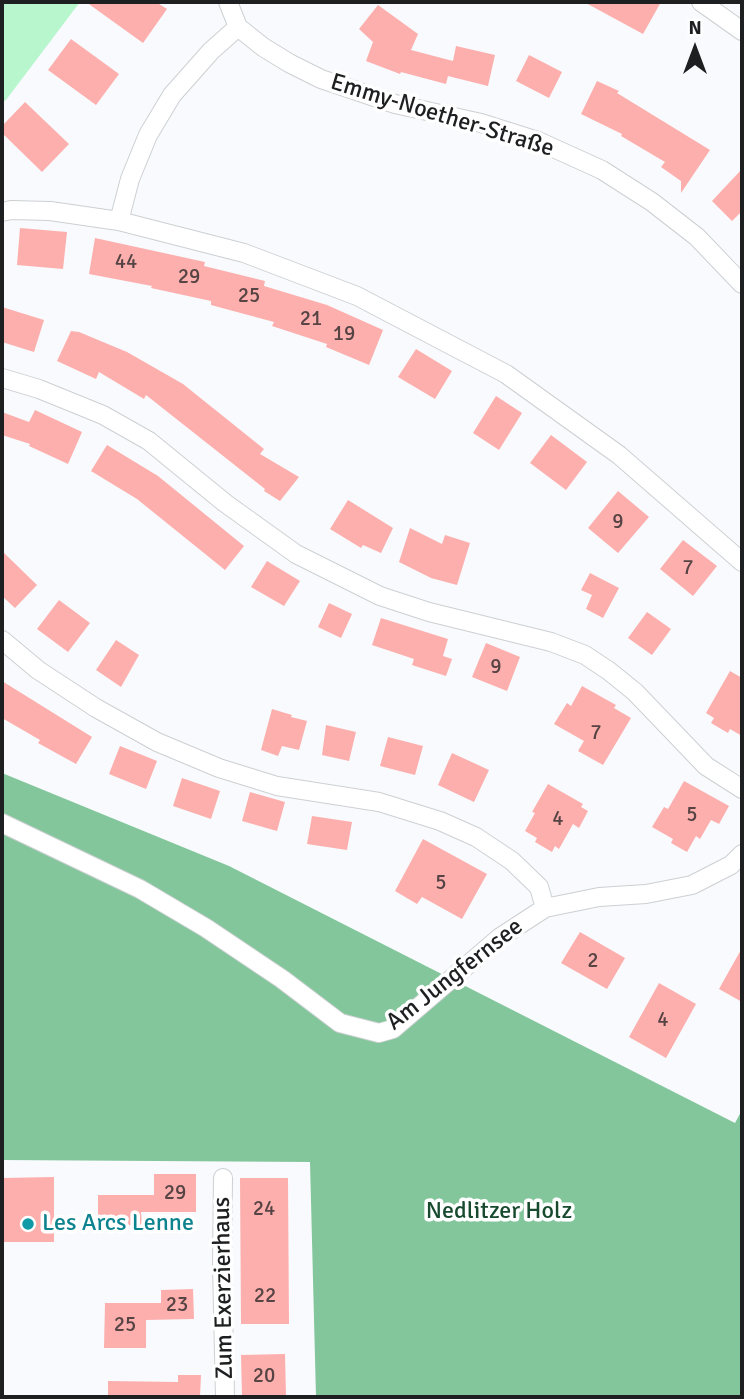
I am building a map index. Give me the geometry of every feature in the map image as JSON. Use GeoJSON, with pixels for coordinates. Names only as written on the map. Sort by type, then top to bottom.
{"type":"FeatureCollection","features":[{"type":"Feature","properties":{"kind":"street"},"geometry":{"type":"LineString","coordinates":[[119,221],[130,179],[148,135],[172,95],[211,51],[238,27],[228,2]]}},
{"type":"Feature","properties":{"kind":"street"},"geometry":{"type":"LineString","coordinates":[[701,2],[742,31]]}},
{"type":"Feature","properties":{"kind":"street","name":"Emmy-Noether-Straße"},"geometry":{"type":"LineString","coordinates":[[238,27],[262,47],[321,79],[395,104],[481,123],[538,141],[602,170],[652,202],[697,237],[742,284]]}},
{"type":"Feature","properties":{"kind":"street"},"geometry":{"type":"LineString","coordinates":[[2,212],[50,211],[119,221],[244,253],[357,296],[506,374],[619,455],[742,562]]}},
{"type":"Feature","properties":{"kind":"street"},"geometry":{"type":"LineString","coordinates":[[2,378],[39,389],[103,415],[149,441],[225,503],[296,554],[368,590],[429,612],[551,642],[585,655],[635,692],[706,766],[742,789]]}},
{"type":"Feature","properties":{"kind":"street"},"geometry":{"type":"LineString","coordinates":[[2,639],[38,670],[96,708],[157,742],[219,768],[277,786],[379,802],[440,821],[475,837],[512,862],[539,887],[545,908]]}},
{"type":"Feature","properties":{"kind":"street","name":"Am Jungfernsee"},"geometry":{"type":"LineString","coordinates":[[2,823],[139,890],[206,928],[282,979],[340,1023],[379,1033],[393,1030],[499,938],[545,908],[599,897],[646,894],[692,885],[731,865],[742,855]]}},
{"type":"Feature","properties":{"kind":"street","name":"Zum Exerzierhaus"},"geometry":{"type":"LineString","coordinates":[[223,1178],[225,1397]]}},
{"type":"Feature","properties":{"kind":"green space"},"geometry":{"type":"Polygon","coordinates":[[[2,2],[80,2],[2,102],[2,2]]]}},
{"type":"Feature","properties":{"kind":"green space","name":"Nedlitzer Holz"},"geometry":{"type":"Polygon","coordinates":[[[2,773],[229,866],[735,1123],[742,1110],[742,1397],[316,1397],[310,1162],[2,1160],[2,773]]]}},
{"type":"Feature","properties":{"kind":"building"},"geometry":{"type":"Polygon","coordinates":[[[86,2],[156,2],[167,9],[143,43],[86,2]]]}},
{"type":"Feature","properties":{"kind":"building"},"geometry":{"type":"Polygon","coordinates":[[[584,2],[661,2],[643,34],[584,2]]]}},
{"type":"Feature","properties":{"kind":"building"},"geometry":{"type":"Polygon","coordinates":[[[378,5],[418,34],[411,50],[453,61],[456,46],[495,55],[488,86],[448,76],[446,84],[401,72],[400,74],[366,61],[373,42],[359,29],[378,5]]]}},
{"type":"Feature","properties":{"kind":"building"},"geometry":{"type":"Polygon","coordinates":[[[71,39],[119,74],[96,105],[48,70],[71,39]]]}},
{"type":"Feature","properties":{"kind":"building"},"geometry":{"type":"Polygon","coordinates":[[[529,55],[562,72],[549,98],[516,81],[529,55]]]}},
{"type":"Feature","properties":{"kind":"building"},"geometry":{"type":"Polygon","coordinates":[[[597,81],[619,91],[617,93],[710,150],[681,193],[681,181],[661,167],[665,162],[621,136],[622,134],[581,114],[597,81]]]}},
{"type":"Feature","properties":{"kind":"building"},"geometry":{"type":"Polygon","coordinates":[[[25,102],[69,144],[42,172],[2,133],[2,126],[25,102]]]}},
{"type":"Feature","properties":{"kind":"building"},"geometry":{"type":"Polygon","coordinates":[[[742,169],[742,211],[732,221],[712,201],[742,169]]]}},
{"type":"Feature","properties":{"kind":"building"},"geometry":{"type":"Polygon","coordinates":[[[20,228],[67,232],[63,269],[17,265],[20,228]]]}},
{"type":"Feature","properties":{"kind":"building"},"geometry":{"type":"Polygon","coordinates":[[[95,238],[205,262],[204,266],[265,281],[264,286],[327,305],[383,330],[369,365],[326,347],[327,344],[272,326],[274,322],[211,305],[211,301],[89,274],[95,238]]]}},
{"type":"Feature","properties":{"kind":"building"},"geometry":{"type":"Polygon","coordinates":[[[2,307],[44,320],[34,352],[2,342],[2,307]]]}},
{"type":"Feature","properties":{"kind":"building"},"geometry":{"type":"Polygon","coordinates":[[[71,331],[127,352],[183,384],[264,449],[260,454],[299,477],[280,501],[146,395],[144,399],[99,372],[96,379],[57,361],[71,331]]]}},
{"type":"Feature","properties":{"kind":"building"},"geometry":{"type":"Polygon","coordinates":[[[416,349],[452,371],[435,399],[398,377],[416,349]]]}},
{"type":"Feature","properties":{"kind":"building"},"geometry":{"type":"Polygon","coordinates":[[[496,396],[522,413],[499,450],[473,433],[496,396]]]}},
{"type":"Feature","properties":{"kind":"building"},"geometry":{"type":"Polygon","coordinates":[[[35,410],[82,432],[68,464],[29,446],[30,444],[2,435],[2,412],[29,422],[35,410]]]}},
{"type":"Feature","properties":{"kind":"building"},"geometry":{"type":"Polygon","coordinates":[[[551,435],[587,462],[566,490],[530,463],[551,435]]]}},
{"type":"Feature","properties":{"kind":"building"},"geometry":{"type":"Polygon","coordinates":[[[107,445],[158,476],[244,546],[225,570],[137,499],[91,471],[107,445]]]}},
{"type":"Feature","properties":{"kind":"building"},"geometry":{"type":"Polygon","coordinates":[[[618,491],[649,517],[618,553],[588,528],[618,491]]]}},
{"type":"Feature","properties":{"kind":"building"},"geometry":{"type":"Polygon","coordinates":[[[348,500],[393,528],[381,553],[363,545],[361,548],[330,529],[348,500]]]}},
{"type":"Feature","properties":{"kind":"building"},"geometry":{"type":"Polygon","coordinates":[[[410,528],[442,544],[445,535],[470,543],[457,585],[431,578],[399,562],[410,528]]]}},
{"type":"Feature","properties":{"kind":"building"},"geometry":{"type":"Polygon","coordinates":[[[683,540],[717,566],[693,596],[660,569],[683,540]]]}},
{"type":"Feature","properties":{"kind":"building"},"geometry":{"type":"Polygon","coordinates":[[[2,551],[37,585],[15,608],[2,596],[2,551]]]}},
{"type":"Feature","properties":{"kind":"building"},"geometry":{"type":"Polygon","coordinates":[[[267,561],[300,581],[284,606],[251,587],[267,561]]]}},
{"type":"Feature","properties":{"kind":"building"},"geometry":{"type":"Polygon","coordinates":[[[590,573],[619,588],[603,618],[586,609],[592,595],[581,590],[590,573]]]}},
{"type":"Feature","properties":{"kind":"building"},"geometry":{"type":"Polygon","coordinates":[[[59,600],[90,623],[68,652],[37,629],[59,600]]]}},
{"type":"Feature","properties":{"kind":"building"},"geometry":{"type":"Polygon","coordinates":[[[329,603],[352,614],[341,638],[318,627],[329,603]]]}},
{"type":"Feature","properties":{"kind":"building"},"geometry":{"type":"Polygon","coordinates":[[[647,612],[671,629],[652,655],[628,638],[647,612]]]}},
{"type":"Feature","properties":{"kind":"building"},"geometry":{"type":"Polygon","coordinates":[[[381,618],[448,639],[443,656],[452,659],[446,676],[412,665],[414,659],[372,645],[381,618]]]}},
{"type":"Feature","properties":{"kind":"building"},"geometry":{"type":"Polygon","coordinates":[[[116,640],[139,655],[121,687],[96,670],[116,640]]]}},
{"type":"Feature","properties":{"kind":"building"},"geometry":{"type":"Polygon","coordinates":[[[486,643],[520,657],[507,691],[472,677],[486,643]]]}},
{"type":"Feature","properties":{"kind":"building"},"geometry":{"type":"Polygon","coordinates":[[[730,671],[742,678],[742,736],[730,729],[728,733],[711,723],[714,718],[706,713],[730,671]]]}},
{"type":"Feature","properties":{"kind":"building"},"geometry":{"type":"Polygon","coordinates":[[[2,681],[92,737],[76,764],[38,743],[40,740],[2,718],[2,681]]]}},
{"type":"Feature","properties":{"kind":"building"},"geometry":{"type":"Polygon","coordinates":[[[582,686],[616,705],[614,708],[631,718],[603,765],[578,751],[584,741],[554,724],[567,703],[571,706],[582,686]]]}},
{"type":"Feature","properties":{"kind":"building"},"geometry":{"type":"Polygon","coordinates":[[[272,709],[307,721],[299,750],[282,746],[278,756],[261,750],[272,709]]]}},
{"type":"Feature","properties":{"kind":"building"},"geometry":{"type":"Polygon","coordinates":[[[326,725],[356,732],[349,761],[322,755],[326,725]]]}},
{"type":"Feature","properties":{"kind":"building"},"geometry":{"type":"Polygon","coordinates":[[[388,737],[423,746],[415,775],[380,766],[388,737]]]}},
{"type":"Feature","properties":{"kind":"building"},"geometry":{"type":"Polygon","coordinates":[[[120,746],[157,761],[146,789],[109,774],[120,746]]]}},
{"type":"Feature","properties":{"kind":"building"},"geometry":{"type":"Polygon","coordinates":[[[452,753],[489,770],[474,802],[438,785],[452,753]]]}},
{"type":"Feature","properties":{"kind":"building"},"geometry":{"type":"Polygon","coordinates":[[[182,778],[220,791],[211,819],[173,806],[182,778]]]}},
{"type":"Feature","properties":{"kind":"building"},"geometry":{"type":"Polygon","coordinates":[[[684,781],[729,806],[719,824],[711,820],[700,839],[696,836],[687,852],[671,843],[673,839],[652,827],[664,807],[668,809],[684,781]]]}},
{"type":"Feature","properties":{"kind":"building"},"geometry":{"type":"Polygon","coordinates":[[[548,784],[583,804],[581,807],[588,811],[579,828],[573,824],[559,849],[555,846],[552,852],[535,842],[537,838],[525,831],[548,784]]]}},
{"type":"Feature","properties":{"kind":"building"},"geometry":{"type":"Polygon","coordinates":[[[250,792],[285,802],[277,831],[242,821],[250,792]]]}},
{"type":"Feature","properties":{"kind":"building"},"geometry":{"type":"Polygon","coordinates":[[[312,816],[352,822],[347,850],[307,844],[312,816]]]}},
{"type":"Feature","properties":{"kind":"building"},"geometry":{"type":"Polygon","coordinates":[[[423,839],[487,874],[462,919],[422,897],[417,904],[395,891],[423,839]]]}},
{"type":"Feature","properties":{"kind":"building"},"geometry":{"type":"Polygon","coordinates":[[[580,932],[625,958],[607,989],[561,963],[580,932]]]}},
{"type":"Feature","properties":{"kind":"building"},"geometry":{"type":"Polygon","coordinates":[[[742,948],[742,1002],[719,989],[742,948]]]}},
{"type":"Feature","properties":{"kind":"building"},"geometry":{"type":"Polygon","coordinates":[[[659,983],[696,1004],[666,1058],[629,1037],[659,983]]]}},
{"type":"Feature","properties":{"kind":"building"},"geometry":{"type":"Polygon","coordinates":[[[154,1174],[196,1174],[196,1212],[141,1212],[142,1225],[98,1226],[98,1195],[154,1195],[154,1174]]]}},
{"type":"Feature","properties":{"kind":"building","name":"Les Arcs Lenne"},"geometry":{"type":"Polygon","coordinates":[[[54,1177],[54,1242],[2,1242],[2,1178],[54,1177]]]}},
{"type":"Feature","properties":{"kind":"building"},"geometry":{"type":"Polygon","coordinates":[[[240,1178],[288,1178],[289,1324],[241,1324],[240,1178]]]}},
{"type":"Feature","properties":{"kind":"building"},"geometry":{"type":"Polygon","coordinates":[[[193,1289],[194,1319],[146,1320],[146,1348],[104,1348],[105,1303],[161,1303],[161,1290],[193,1289]]]}},
{"type":"Feature","properties":{"kind":"building"},"geometry":{"type":"Polygon","coordinates":[[[285,1354],[286,1397],[242,1397],[241,1355],[285,1354]]]}},
{"type":"Feature","properties":{"kind":"building"},"geometry":{"type":"Polygon","coordinates":[[[178,1375],[201,1375],[200,1397],[108,1397],[108,1381],[178,1382],[178,1375]]]}},
{"type":"Feature","properties":{"kind":"place","name":"Les Arcs Lenne"},"geometry":{"type":"Point","coordinates":[28,1224]}}]}
